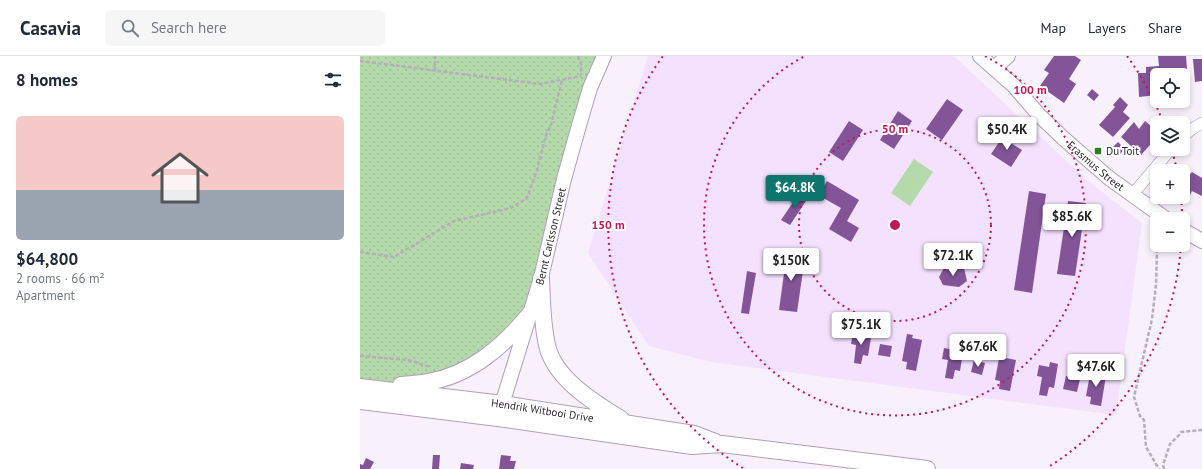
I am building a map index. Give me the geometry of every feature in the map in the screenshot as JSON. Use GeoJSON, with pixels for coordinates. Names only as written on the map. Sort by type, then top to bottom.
{"type":"FeatureCollection","features":[{"type":"Feature","properties":{"kind":"main road"},"geometry":{"type":"LineString","coordinates":[[541,278],[543,320],[547,346],[554,361],[562,374],[588,399],[628,423]]}},
{"type":"Feature","properties":{"kind":"main road"},"geometry":{"type":"LineString","coordinates":[[366,388],[429,382],[452,376],[472,367],[495,351],[530,314]]}},
{"type":"Feature","properties":{"kind":"main road","name":"Hendrik Witbooi Drive"},"geometry":{"type":"LineString","coordinates":[[366,388],[692,446],[722,444],[927,469]]}},
{"type":"Feature","properties":{"kind":"main road","name":"Hendrik Witbooi Drive"},"geometry":{"type":"LineString","coordinates":[[360,401],[500,411],[628,423],[694,434],[722,444]]}},
{"type":"Feature","properties":{"kind":"street","name":"Bernt Carlsson Street"},"geometry":{"type":"LineString","coordinates":[[500,411],[541,278],[564,179],[590,88],[604,56]]}},
{"type":"Feature","properties":{"kind":"street","name":"Erasmus Street"},"geometry":{"type":"LineString","coordinates":[[980,56],[1014,86],[1039,115],[1062,138],[1104,174],[1156,212]]}},
{"type":"Feature","properties":{"kind":"street"},"geometry":{"type":"LineString","coordinates":[[994,68],[1008,56]]}},
{"type":"Feature","properties":{"kind":"street"},"geometry":{"type":"LineString","coordinates":[[1190,131],[1202,123]]}},
{"type":"Feature","properties":{"kind":"street"},"geometry":{"type":"LineString","coordinates":[[1132,195],[1165,156]]}},
{"type":"Feature","properties":{"kind":"street"},"geometry":{"type":"LineString","coordinates":[[1190,234],[1202,241]]}},
{"type":"Feature","properties":{"kind":"path"},"geometry":{"type":"LineString","coordinates":[[435,56],[435,71]]}},
{"type":"Feature","properties":{"kind":"path"},"geometry":{"type":"LineString","coordinates":[[360,61],[540,84],[581,76]]}},
{"type":"Feature","properties":{"kind":"path"},"geometry":{"type":"LineString","coordinates":[[360,252],[394,257],[454,220],[511,208],[527,198],[537,170],[546,135],[551,125],[562,80]]}},
{"type":"Feature","properties":{"kind":"path"},"geometry":{"type":"LineString","coordinates":[[1151,209],[1157,251],[1156,285],[1152,319],[1134,397],[1140,416],[1144,420],[1146,447],[1159,469]]}},
{"type":"Feature","properties":{"kind":"path"},"geometry":{"type":"LineString","coordinates":[[360,356],[410,360],[431,368]]}},
{"type":"Feature","properties":{"kind":"path"},"geometry":{"type":"LineString","coordinates":[[1164,469],[1163,465],[1170,444],[1181,432],[1202,430]]}},
{"type":"Feature","properties":{"kind":"shaded area"},"geometry":{"type":"Polygon","coordinates":[[[648,56],[954,56],[1087,180],[1142,223],[1116,415],[711,362],[649,346],[588,253],[648,56]]]}},
{"type":"Feature","properties":{"kind":"green space"},"geometry":{"type":"Polygon","coordinates":[[[360,56],[604,56],[530,314],[452,376],[360,387],[360,56]]]}},
{"type":"Feature","properties":{"kind":"green space"},"geometry":{"type":"Polygon","coordinates":[[[914,159],[933,172],[910,206],[891,193],[914,159]]]}},
{"type":"Feature","properties":{"kind":"building"},"geometry":{"type":"Polygon","coordinates":[[[1054,56],[1075,56],[1081,60],[1069,79],[1076,84],[1064,103],[1040,86],[1049,73],[1044,70],[1054,56]]]}},
{"type":"Feature","properties":{"kind":"building"},"geometry":{"type":"Polygon","coordinates":[[[1158,56],[1186,56],[1187,68],[1150,68],[1150,96],[1139,97],[1138,73],[1146,73],[1146,67],[1159,66],[1158,56]]]}},
{"type":"Feature","properties":{"kind":"building"},"geometry":{"type":"Polygon","coordinates":[[[1193,59],[1202,59],[1202,81],[1195,82],[1193,59]]]}},
{"type":"Feature","properties":{"kind":"building"},"geometry":{"type":"Polygon","coordinates":[[[1092,89],[1099,95],[1094,101],[1087,95],[1092,89]]]}},
{"type":"Feature","properties":{"kind":"building"},"geometry":{"type":"Polygon","coordinates":[[[1120,97],[1128,105],[1123,112],[1130,118],[1113,137],[1099,125],[1115,107],[1113,105],[1120,97]]]}},
{"type":"Feature","properties":{"kind":"building"},"geometry":{"type":"Polygon","coordinates":[[[947,99],[963,110],[942,140],[926,129],[947,99]]]}},
{"type":"Feature","properties":{"kind":"building"},"geometry":{"type":"Polygon","coordinates":[[[898,111],[912,121],[894,149],[880,140],[898,111]]]}},
{"type":"Feature","properties":{"kind":"building"},"geometry":{"type":"Polygon","coordinates":[[[849,121],[863,130],[843,161],[829,152],[849,121]]]}},
{"type":"Feature","properties":{"kind":"building"},"geometry":{"type":"Polygon","coordinates":[[[1145,121],[1150,125],[1150,145],[1141,155],[1121,137],[1134,122],[1139,129],[1145,121]]]}},
{"type":"Feature","properties":{"kind":"building"},"geometry":{"type":"Polygon","coordinates":[[[1006,132],[1013,136],[1009,142],[1022,150],[1011,167],[991,154],[1006,132]]]}},
{"type":"Feature","properties":{"kind":"building"},"geometry":{"type":"Polygon","coordinates":[[[1118,142],[1125,149],[1117,157],[1110,150],[1118,142]]]}},
{"type":"Feature","properties":{"kind":"building"},"geometry":{"type":"Polygon","coordinates":[[[1192,172],[1202,178],[1202,196],[1192,191],[1190,195],[1190,174],[1192,172]]]}},
{"type":"Feature","properties":{"kind":"building"},"geometry":{"type":"Polygon","coordinates":[[[827,181],[859,200],[847,221],[859,228],[851,242],[829,229],[841,208],[818,195],[827,181]]]}},
{"type":"Feature","properties":{"kind":"building"},"geometry":{"type":"Polygon","coordinates":[[[1029,191],[1046,194],[1032,293],[1014,290],[1029,191]]]}},
{"type":"Feature","properties":{"kind":"building"},"geometry":{"type":"Polygon","coordinates":[[[800,192],[808,198],[790,225],[781,220],[800,192]]]}},
{"type":"Feature","properties":{"kind":"building"},"geometry":{"type":"Polygon","coordinates":[[[1068,201],[1086,203],[1075,276],[1057,274],[1068,201]]]}},
{"type":"Feature","properties":{"kind":"building"},"geometry":{"type":"Polygon","coordinates":[[[787,255],[805,257],[797,312],[779,310],[785,266],[774,265],[776,257],[786,258],[787,255]]]}},
{"type":"Feature","properties":{"kind":"building"},"geometry":{"type":"Polygon","coordinates":[[[944,268],[964,268],[967,281],[959,287],[943,285],[939,277],[944,268]]]}},
{"type":"Feature","properties":{"kind":"building"},"geometry":{"type":"Polygon","coordinates":[[[747,271],[756,273],[749,314],[741,313],[747,271]]]}},
{"type":"Feature","properties":{"kind":"building"},"geometry":{"type":"Polygon","coordinates":[[[864,331],[872,332],[868,356],[863,355],[861,364],[854,363],[856,345],[851,344],[853,333],[863,335],[864,331]]]}},
{"type":"Feature","properties":{"kind":"building"},"geometry":{"type":"Polygon","coordinates":[[[907,334],[913,335],[912,338],[922,340],[916,371],[906,369],[907,362],[902,361],[907,334]]]}},
{"type":"Feature","properties":{"kind":"building"},"geometry":{"type":"Polygon","coordinates":[[[880,344],[892,346],[890,357],[878,355],[880,344]]]}},
{"type":"Feature","properties":{"kind":"building"},"geometry":{"type":"Polygon","coordinates":[[[955,346],[964,347],[960,371],[955,370],[953,379],[945,378],[948,360],[942,359],[944,348],[955,350],[955,346]]]}},
{"type":"Feature","properties":{"kind":"building"},"geometry":{"type":"Polygon","coordinates":[[[1000,353],[1007,355],[1006,358],[1016,360],[1010,391],[999,389],[1000,381],[995,380],[1000,353]]]}},
{"type":"Feature","properties":{"kind":"building"},"geometry":{"type":"Polygon","coordinates":[[[974,360],[985,363],[982,375],[971,372],[974,360]]]}},
{"type":"Feature","properties":{"kind":"building"},"geometry":{"type":"Polygon","coordinates":[[[1050,362],[1058,364],[1054,388],[1049,387],[1047,396],[1039,395],[1042,377],[1037,376],[1039,365],[1049,367],[1050,362]]]}},
{"type":"Feature","properties":{"kind":"building"},"geometry":{"type":"Polygon","coordinates":[[[1091,369],[1097,370],[1097,374],[1106,376],[1101,406],[1090,404],[1091,397],[1086,396],[1091,369]]]}},
{"type":"Feature","properties":{"kind":"building"},"geometry":{"type":"Polygon","coordinates":[[[1066,376],[1080,379],[1077,392],[1063,389],[1066,376]]]}},
{"type":"Feature","properties":{"kind":"building"},"geometry":{"type":"Polygon","coordinates":[[[433,455],[440,455],[439,469],[432,469],[433,455]]]}},
{"type":"Feature","properties":{"kind":"building"},"geometry":{"type":"Polygon","coordinates":[[[501,455],[511,456],[510,461],[516,461],[514,469],[499,469],[501,455]]]}},
{"type":"Feature","properties":{"kind":"building"},"geometry":{"type":"Polygon","coordinates":[[[366,458],[374,462],[370,469],[360,469],[360,464],[363,465],[366,458]]]}},
{"type":"Feature","properties":{"kind":"building"},"geometry":{"type":"Polygon","coordinates":[[[461,463],[474,465],[473,469],[460,469],[461,463]]]}},
{"type":"Feature","properties":{"kind":"place","name":"Du Toit"},"geometry":{"type":"Point","coordinates":[1098,151]}}]}
